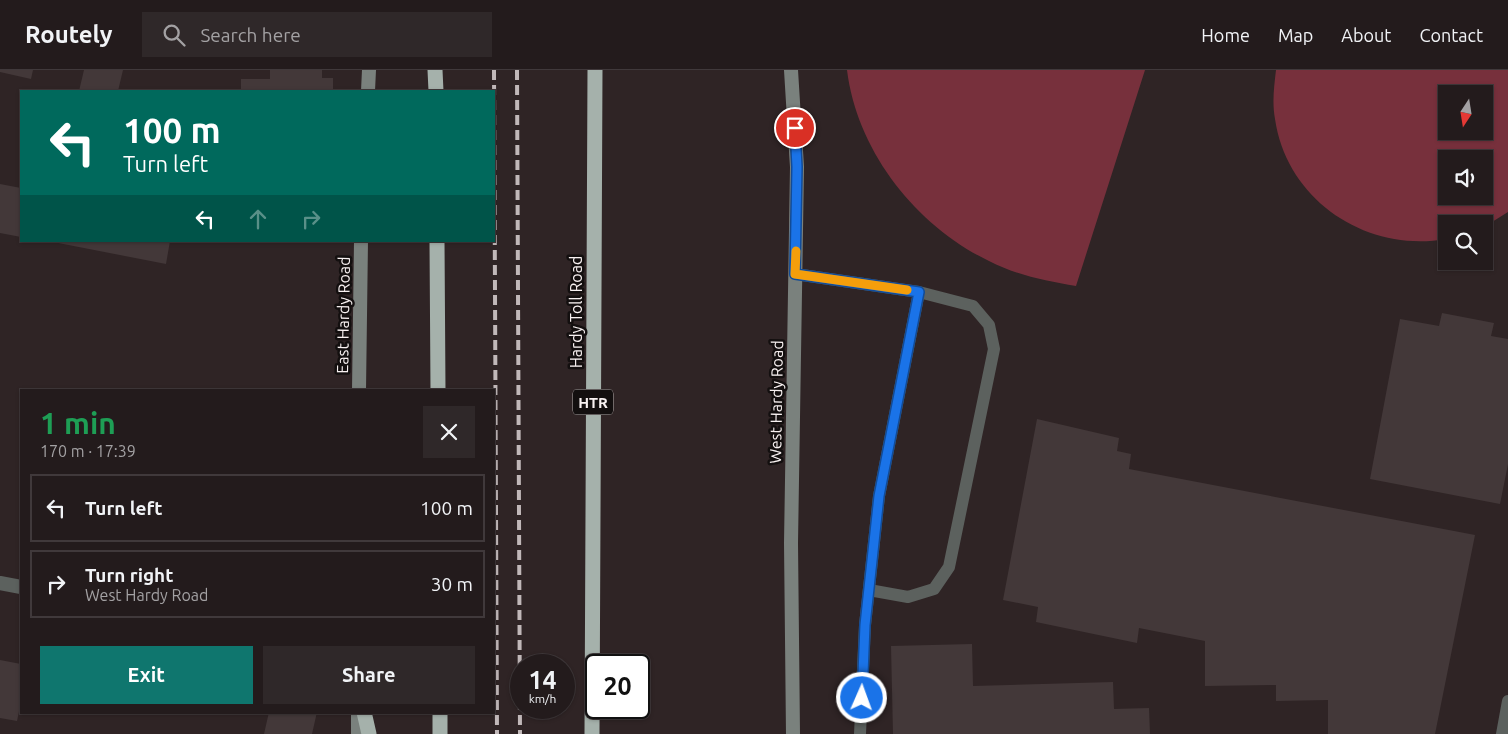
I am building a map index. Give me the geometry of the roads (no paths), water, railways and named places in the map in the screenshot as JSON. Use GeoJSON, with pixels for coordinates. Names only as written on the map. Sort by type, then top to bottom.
{"type":"FeatureCollection","features":[{"type":"Feature","properties":{"kind":"highway"},"geometry":{"type":"LineString","coordinates":[[436,70],[436,90]]}},
{"type":"Feature","properties":{"kind":"highway","name":"Hardy Toll Road"},"geometry":{"type":"LineString","coordinates":[[592,734],[595,70]]}},
{"type":"Feature","properties":{"kind":"highway"},"geometry":{"type":"LineString","coordinates":[[437,242],[438,389]]}},
{"type":"Feature","properties":{"kind":"highway"},"geometry":{"type":"LineString","coordinates":[[365,714],[370,734]]}},
{"type":"Feature","properties":{"kind":"highway"},"geometry":{"type":"LineString","coordinates":[[440,714],[440,734]]}},
{"type":"Feature","properties":{"kind":"main road"},"geometry":{"type":"LineString","coordinates":[[368,90],[369,70]]}},
{"type":"Feature","properties":{"kind":"main road","name":"West Hardy Road"},"geometry":{"type":"LineString","coordinates":[[791,70],[797,167],[792,543],[792,734]]}},
{"type":"Feature","properties":{"kind":"main road","name":"East Hardy Road"},"geometry":{"type":"LineString","coordinates":[[359,389],[361,242]]}},
{"type":"Feature","properties":{"kind":"main road"},"geometry":{"type":"LineString","coordinates":[[358,714],[358,734]]}},
{"type":"Feature","properties":{"kind":"street"},"geometry":{"type":"LineString","coordinates":[[0,583],[20,587]]}},
{"type":"Feature","properties":{"kind":"lane"},"geometry":{"type":"LineString","coordinates":[[795,274],[919,292],[973,306],[989,325],[994,349],[949,568],[934,589],[908,597],[869,590]]}},
{"type":"Feature","properties":{"kind":"lane"},"geometry":{"type":"LineString","coordinates":[[860,734],[865,625],[879,496],[919,292]]}},
{"type":"Feature","properties":{"kind":"lane"},"geometry":{"type":"LineString","coordinates":[[1502,734],[1508,702]]}},
{"type":"Feature","properties":{"kind":"railway"},"geometry":{"type":"LineString","coordinates":[[494,70],[494,90]]}},
{"type":"Feature","properties":{"kind":"railway"},"geometry":{"type":"LineString","coordinates":[[517,70],[520,734]]}},
{"type":"Feature","properties":{"kind":"railway"},"geometry":{"type":"LineString","coordinates":[[495,242],[497,734]]}}]}
